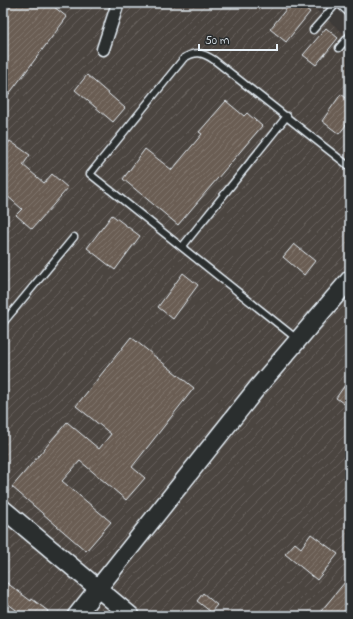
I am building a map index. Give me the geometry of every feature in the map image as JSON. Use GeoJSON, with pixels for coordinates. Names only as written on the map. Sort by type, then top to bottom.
{"type":"FeatureCollection","features":[{"type":"Feature","properties":{"kind":"street"},"geometry":{"type":"LineString","coordinates":[[103,49],[118,3]]}},
{"type":"Feature","properties":{"kind":"street"},"geometry":{"type":"LineString","coordinates":[[76,616],[257,388],[350,279]]}},
{"type":"Feature","properties":{"kind":"street"},"geometry":{"type":"LineString","coordinates":[[3,509],[130,616]]}},
{"type":"Feature","properties":{"kind":"lane"},"geometry":{"type":"LineString","coordinates":[[313,30],[337,3],[350,14]]}},
{"type":"Feature","properties":{"kind":"lane"},"geometry":{"type":"LineString","coordinates":[[339,48],[350,35]]}},
{"type":"Feature","properties":{"kind":"lane"},"geometry":{"type":"LineString","coordinates":[[299,340],[90,174],[184,58],[193,53],[204,53],[214,60],[350,167]]}},
{"type":"Feature","properties":{"kind":"lane"},"geometry":{"type":"LineString","coordinates":[[182,247],[287,116]]}},
{"type":"Feature","properties":{"kind":"lane"},"geometry":{"type":"LineString","coordinates":[[3,323],[74,237]]}},
{"type":"Feature","properties":{"kind":"shaded area"},"geometry":{"type":"Polygon","coordinates":[[[3,3],[308,3],[350,39],[350,616],[3,616],[3,3]]]}},
{"type":"Feature","properties":{"kind":"building"},"geometry":{"type":"Polygon","coordinates":[[[3,3],[49,3],[67,17],[3,102],[3,3]]]}},
{"type":"Feature","properties":{"kind":"building"},"geometry":{"type":"Polygon","coordinates":[[[291,3],[298,3],[310,12],[286,42],[270,29],[291,3]]]}},
{"type":"Feature","properties":{"kind":"building"},"geometry":{"type":"Polygon","coordinates":[[[326,28],[338,38],[316,65],[303,55],[326,28]]]}},
{"type":"Feature","properties":{"kind":"building"},"geometry":{"type":"Polygon","coordinates":[[[87,75],[125,108],[113,122],[75,90],[87,75]]]}},
{"type":"Feature","properties":{"kind":"building"},"geometry":{"type":"Polygon","coordinates":[[[341,94],[350,101],[350,120],[339,134],[322,121],[341,94]]]}},
{"type":"Feature","properties":{"kind":"building"},"geometry":{"type":"Polygon","coordinates":[[[226,101],[244,116],[247,113],[262,126],[178,225],[123,179],[145,149],[172,170],[202,134],[199,132],[226,101]]]}},
{"type":"Feature","properties":{"kind":"building"},"geometry":{"type":"Polygon","coordinates":[[[10,141],[30,155],[23,165],[44,183],[52,174],[68,188],[32,229],[16,215],[22,209],[5,194],[7,191],[3,188],[3,151],[10,141]]]}},
{"type":"Feature","properties":{"kind":"building"},"geometry":{"type":"Polygon","coordinates":[[[112,215],[140,236],[115,270],[87,248],[112,215]]]}},
{"type":"Feature","properties":{"kind":"building"},"geometry":{"type":"Polygon","coordinates":[[[294,244],[315,261],[304,275],[283,257],[294,244]]]}},
{"type":"Feature","properties":{"kind":"building"},"geometry":{"type":"Polygon","coordinates":[[[183,273],[198,285],[173,319],[158,307],[183,273]]]}},
{"type":"Feature","properties":{"kind":"building"},"geometry":{"type":"Polygon","coordinates":[[[131,337],[194,388],[132,467],[145,478],[126,500],[80,461],[62,481],[111,522],[86,551],[12,487],[67,422],[99,449],[111,434],[76,406],[131,337]]]}},
{"type":"Feature","properties":{"kind":"building"},"geometry":{"type":"Polygon","coordinates":[[[350,378],[350,408],[336,398],[350,378]]]}},
{"type":"Feature","properties":{"kind":"building"},"geometry":{"type":"Polygon","coordinates":[[[311,534],[338,554],[317,580],[285,554],[295,543],[301,548],[311,534]]]}},
{"type":"Feature","properties":{"kind":"building"},"geometry":{"type":"Polygon","coordinates":[[[350,576],[350,616],[317,616],[350,576]]]}},
{"type":"Feature","properties":{"kind":"building"},"geometry":{"type":"Polygon","coordinates":[[[3,580],[31,601],[32,599],[48,611],[45,616],[24,616],[3,600],[3,580]]]}},
{"type":"Feature","properties":{"kind":"building"},"geometry":{"type":"Polygon","coordinates":[[[203,593],[217,605],[211,612],[197,601],[203,593]]]}}]}
